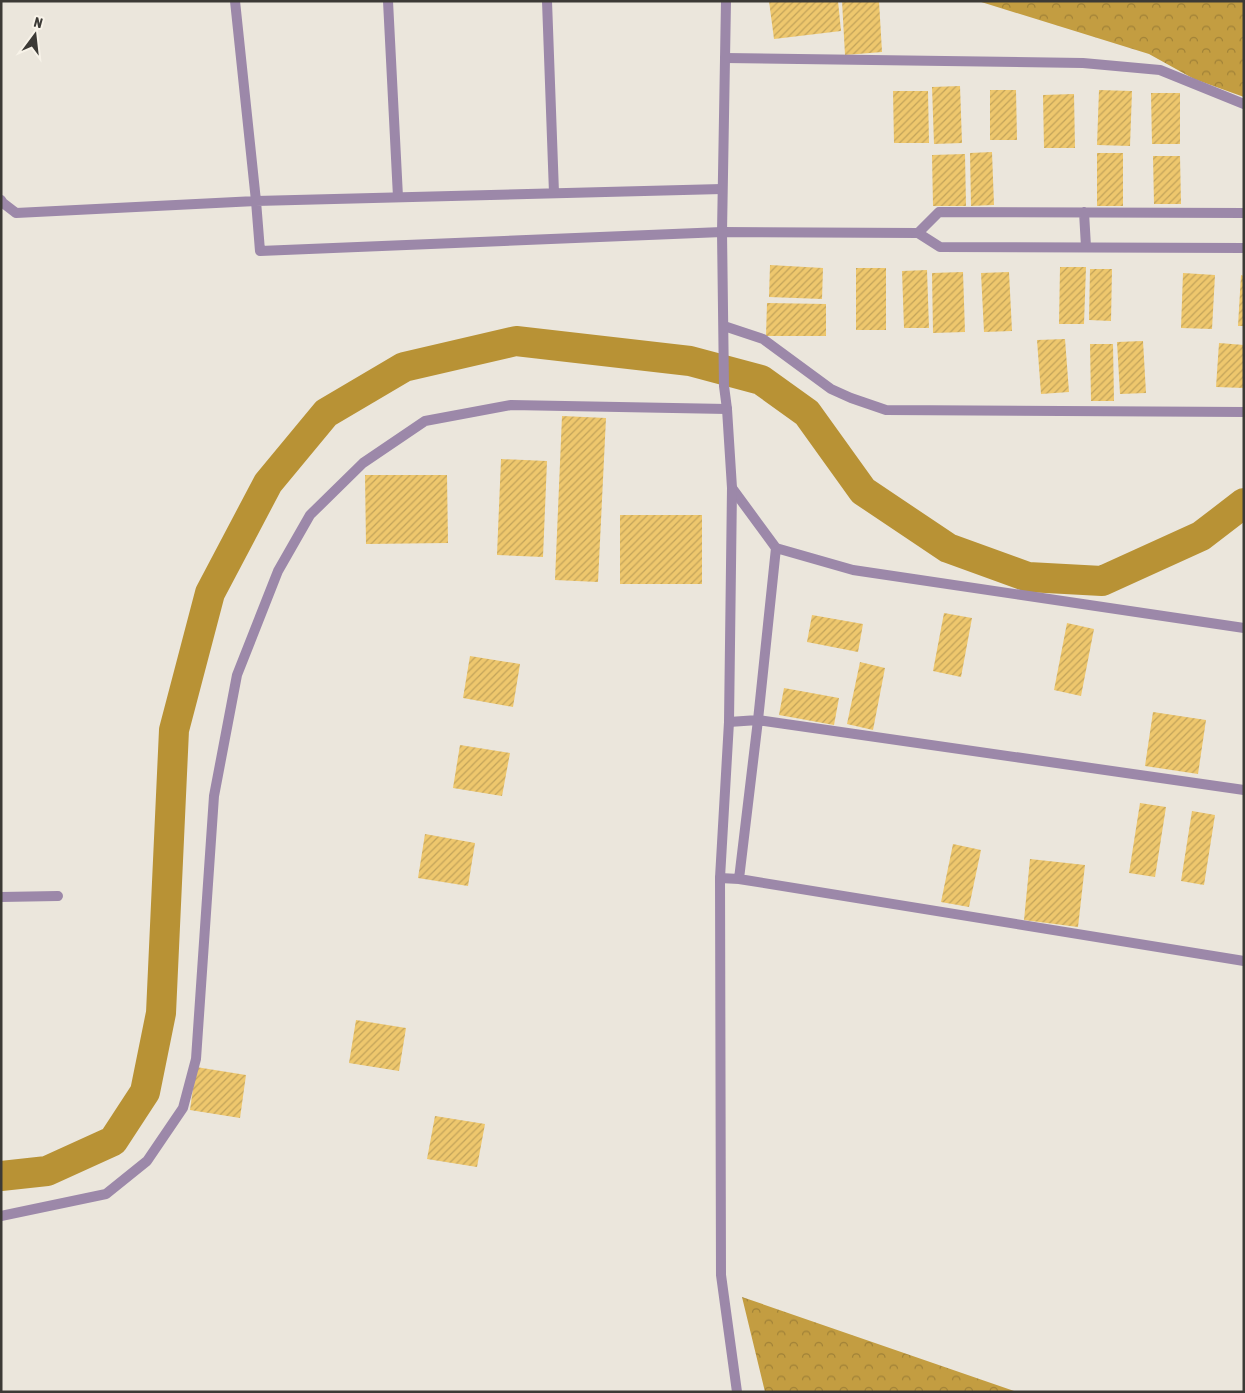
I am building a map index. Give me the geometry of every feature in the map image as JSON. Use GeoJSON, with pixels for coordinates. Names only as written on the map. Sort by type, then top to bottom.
{"type":"FeatureCollection","features":[{"type":"Feature","properties":{"kind":"street"},"geometry":{"type":"LineString","coordinates":[[234,1],[260,251],[722,232],[918,232],[940,246],[1244,248]]}},
{"type":"Feature","properties":{"kind":"street"},"geometry":{"type":"LineString","coordinates":[[388,1],[398,197]]}},
{"type":"Feature","properties":{"kind":"street"},"geometry":{"type":"LineString","coordinates":[[547,1],[554,193]]}},
{"type":"Feature","properties":{"kind":"street"},"geometry":{"type":"LineString","coordinates":[[726,1],[722,232],[724,386],[732,488],[729,722],[720,878],[720,1276],[737,1392]]}},
{"type":"Feature","properties":{"kind":"street"},"geometry":{"type":"LineString","coordinates":[[725,58],[1083,63],[1141,68],[1160,70],[1244,104]]}},
{"type":"Feature","properties":{"kind":"street"},"geometry":{"type":"LineString","coordinates":[[1,200],[16,213],[256,201],[722,189]]}},
{"type":"Feature","properties":{"kind":"street"},"geometry":{"type":"LineString","coordinates":[[918,232],[939,212],[1244,213]]}},
{"type":"Feature","properties":{"kind":"street"},"geometry":{"type":"LineString","coordinates":[[1084,212],[1086,247]]}},
{"type":"Feature","properties":{"kind":"street"},"geometry":{"type":"LineString","coordinates":[[724,326],[763,340],[831,389],[886,410],[1244,412]]}},
{"type":"Feature","properties":{"kind":"street"},"geometry":{"type":"LineString","coordinates":[[1,1216],[106,1194],[148,1161],[183,1108],[196,1058],[214,796],[237,675],[278,571],[310,515],[363,463],[425,421],[511,405],[727,409]]}},
{"type":"Feature","properties":{"kind":"street"},"geometry":{"type":"LineString","coordinates":[[732,488],[776,548],[853,570],[1244,628]]}},
{"type":"Feature","properties":{"kind":"street"},"geometry":{"type":"LineString","coordinates":[[739,879],[776,548]]}},
{"type":"Feature","properties":{"kind":"street"},"geometry":{"type":"LineString","coordinates":[[729,722],[758,720],[1244,790]]}},
{"type":"Feature","properties":{"kind":"street"},"geometry":{"type":"LineString","coordinates":[[720,878],[739,879],[1244,961]]}},
{"type":"Feature","properties":{"kind":"street"},"geometry":{"type":"LineString","coordinates":[[1,897],[58,896]]}},
{"type":"Feature","properties":{"kind":"green space"},"geometry":{"type":"Polygon","coordinates":[[[978,1],[1244,1],[1244,97],[1194,79],[1149,54],[978,1]]]}},
{"type":"Feature","properties":{"kind":"green space"},"geometry":{"type":"Polygon","coordinates":[[[742,1297],[1017,1392],[765,1392],[742,1297]]]}},
{"type":"Feature","properties":{"kind":"building"},"geometry":{"type":"Polygon","coordinates":[[[769,1],[838,1],[841,31],[774,39],[769,1]]]}},
{"type":"Feature","properties":{"kind":"building"},"geometry":{"type":"Polygon","coordinates":[[[842,1],[879,1],[882,52],[845,55],[842,1]]]}},
{"type":"Feature","properties":{"kind":"building"},"geometry":{"type":"Polygon","coordinates":[[[960,86],[962,143],[934,144],[932,87],[960,86]]]}},
{"type":"Feature","properties":{"kind":"building"},"geometry":{"type":"Polygon","coordinates":[[[990,90],[1016,90],[1017,140],[990,140],[990,90]]]}},
{"type":"Feature","properties":{"kind":"building"},"geometry":{"type":"Polygon","coordinates":[[[1099,90],[1132,91],[1130,146],[1097,145],[1099,90]]]}},
{"type":"Feature","properties":{"kind":"building"},"geometry":{"type":"Polygon","coordinates":[[[893,91],[928,91],[929,143],[894,143],[893,91]]]}},
{"type":"Feature","properties":{"kind":"building"},"geometry":{"type":"Polygon","coordinates":[[[1151,93],[1180,93],[1180,144],[1152,144],[1151,93]]]}},
{"type":"Feature","properties":{"kind":"building"},"geometry":{"type":"Polygon","coordinates":[[[1074,94],[1075,148],[1044,148],[1043,95],[1074,94]]]}},
{"type":"Feature","properties":{"kind":"building"},"geometry":{"type":"Polygon","coordinates":[[[992,152],[994,205],[971,206],[970,153],[992,152]]]}},
{"type":"Feature","properties":{"kind":"building"},"geometry":{"type":"Polygon","coordinates":[[[1097,153],[1123,153],[1123,206],[1097,206],[1097,153]]]}},
{"type":"Feature","properties":{"kind":"building"},"geometry":{"type":"Polygon","coordinates":[[[965,154],[966,206],[933,206],[932,155],[965,154]]]}},
{"type":"Feature","properties":{"kind":"building"},"geometry":{"type":"Polygon","coordinates":[[[1153,156],[1180,156],[1181,204],[1154,204],[1153,156]]]}},
{"type":"Feature","properties":{"kind":"building"},"geometry":{"type":"Polygon","coordinates":[[[770,265],[823,268],[822,299],[769,297],[770,265]]]}},
{"type":"Feature","properties":{"kind":"building"},"geometry":{"type":"Polygon","coordinates":[[[1060,267],[1086,267],[1084,324],[1059,324],[1060,267]]]}},
{"type":"Feature","properties":{"kind":"building"},"geometry":{"type":"Polygon","coordinates":[[[856,268],[886,268],[886,330],[856,330],[856,268]]]}},
{"type":"Feature","properties":{"kind":"building"},"geometry":{"type":"Polygon","coordinates":[[[1090,269],[1112,269],[1111,321],[1089,320],[1090,269]]]}},
{"type":"Feature","properties":{"kind":"building"},"geometry":{"type":"Polygon","coordinates":[[[927,270],[929,328],[904,328],[902,271],[927,270]]]}},
{"type":"Feature","properties":{"kind":"building"},"geometry":{"type":"Polygon","coordinates":[[[963,272],[965,332],[933,333],[932,273],[963,272]]]}},
{"type":"Feature","properties":{"kind":"building"},"geometry":{"type":"Polygon","coordinates":[[[1009,272],[1012,331],[984,332],[981,273],[1009,272]]]}},
{"type":"Feature","properties":{"kind":"building"},"geometry":{"type":"Polygon","coordinates":[[[1183,273],[1215,275],[1212,329],[1181,328],[1183,273]]]}},
{"type":"Feature","properties":{"kind":"building"},"geometry":{"type":"Polygon","coordinates":[[[1241,275],[1244,276],[1244,326],[1238,326],[1241,275]]]}},
{"type":"Feature","properties":{"kind":"building"},"geometry":{"type":"Polygon","coordinates":[[[767,303],[826,304],[826,336],[766,336],[767,303]]]}},
{"type":"Feature","properties":{"kind":"building"},"geometry":{"type":"Polygon","coordinates":[[[1065,339],[1069,392],[1041,394],[1037,340],[1065,339]]]}},
{"type":"Feature","properties":{"kind":"building"},"geometry":{"type":"Polygon","coordinates":[[[1143,341],[1146,393],[1120,394],[1117,342],[1143,341]]]}},
{"type":"Feature","properties":{"kind":"building"},"geometry":{"type":"Polygon","coordinates":[[[1219,343],[1244,345],[1244,388],[1216,387],[1219,343]]]}},
{"type":"Feature","properties":{"kind":"building"},"geometry":{"type":"Polygon","coordinates":[[[1090,344],[1113,344],[1114,401],[1091,401],[1090,344]]]}},
{"type":"Feature","properties":{"kind":"building"},"geometry":{"type":"Polygon","coordinates":[[[562,416],[606,418],[598,582],[555,580],[562,416]]]}},
{"type":"Feature","properties":{"kind":"building"},"geometry":{"type":"Polygon","coordinates":[[[501,459],[547,461],[543,557],[497,555],[501,459]]]}},
{"type":"Feature","properties":{"kind":"building"},"geometry":{"type":"Polygon","coordinates":[[[365,475],[447,475],[448,543],[366,544],[365,475]]]}},
{"type":"Feature","properties":{"kind":"building"},"geometry":{"type":"Polygon","coordinates":[[[620,515],[702,515],[702,584],[620,584],[620,515]]]}},
{"type":"Feature","properties":{"kind":"building"},"geometry":{"type":"Polygon","coordinates":[[[944,613],[972,618],[961,677],[933,671],[944,613]]]}},
{"type":"Feature","properties":{"kind":"building"},"geometry":{"type":"Polygon","coordinates":[[[812,615],[863,624],[858,652],[807,642],[812,615]]]}},
{"type":"Feature","properties":{"kind":"building"},"geometry":{"type":"Polygon","coordinates":[[[1067,623],[1094,629],[1081,696],[1054,690],[1067,623]]]}},
{"type":"Feature","properties":{"kind":"building"},"geometry":{"type":"Polygon","coordinates":[[[470,656],[520,664],[513,707],[463,698],[470,656]]]}},
{"type":"Feature","properties":{"kind":"building"},"geometry":{"type":"Polygon","coordinates":[[[860,662],[885,668],[873,730],[847,724],[860,662]]]}},
{"type":"Feature","properties":{"kind":"building"},"geometry":{"type":"Polygon","coordinates":[[[784,688],[839,698],[834,725],[779,715],[784,688]]]}},
{"type":"Feature","properties":{"kind":"building"},"geometry":{"type":"Polygon","coordinates":[[[1153,712],[1206,720],[1198,774],[1145,766],[1153,712]]]}},
{"type":"Feature","properties":{"kind":"building"},"geometry":{"type":"Polygon","coordinates":[[[460,745],[510,753],[502,796],[453,788],[460,745]]]}},
{"type":"Feature","properties":{"kind":"building"},"geometry":{"type":"Polygon","coordinates":[[[1140,803],[1166,807],[1155,877],[1129,873],[1140,803]]]}},
{"type":"Feature","properties":{"kind":"building"},"geometry":{"type":"Polygon","coordinates":[[[1192,811],[1215,815],[1204,885],[1181,881],[1192,811]]]}},
{"type":"Feature","properties":{"kind":"building"},"geometry":{"type":"Polygon","coordinates":[[[425,834],[475,843],[468,886],[418,878],[425,834]]]}},
{"type":"Feature","properties":{"kind":"building"},"geometry":{"type":"Polygon","coordinates":[[[953,844],[981,850],[969,907],[941,902],[953,844]]]}},
{"type":"Feature","properties":{"kind":"building"},"geometry":{"type":"Polygon","coordinates":[[[1030,859],[1085,865],[1078,927],[1024,920],[1030,859]]]}},
{"type":"Feature","properties":{"kind":"building"},"geometry":{"type":"Polygon","coordinates":[[[356,1020],[406,1028],[399,1071],[349,1063],[356,1020]]]}},
{"type":"Feature","properties":{"kind":"building"},"geometry":{"type":"Polygon","coordinates":[[[196,1067],[246,1075],[240,1118],[190,1110],[196,1067]]]}},
{"type":"Feature","properties":{"kind":"building"},"geometry":{"type":"Polygon","coordinates":[[[435,1116],[485,1124],[477,1167],[427,1159],[435,1116]]]}},
{"type":"Feature","properties":{"kind":"waterway"},"geometry":{"type":"LineString","coordinates":[[1,1176],[47,1171],[113,1141],[145,1092],[161,1013],[174,730],[210,593],[268,483],[326,413],[404,367],[516,341],[690,361],[761,380],[807,413],[863,491],[948,548],[1028,577],[1102,581],[1201,536],[1244,503]]}}]}
